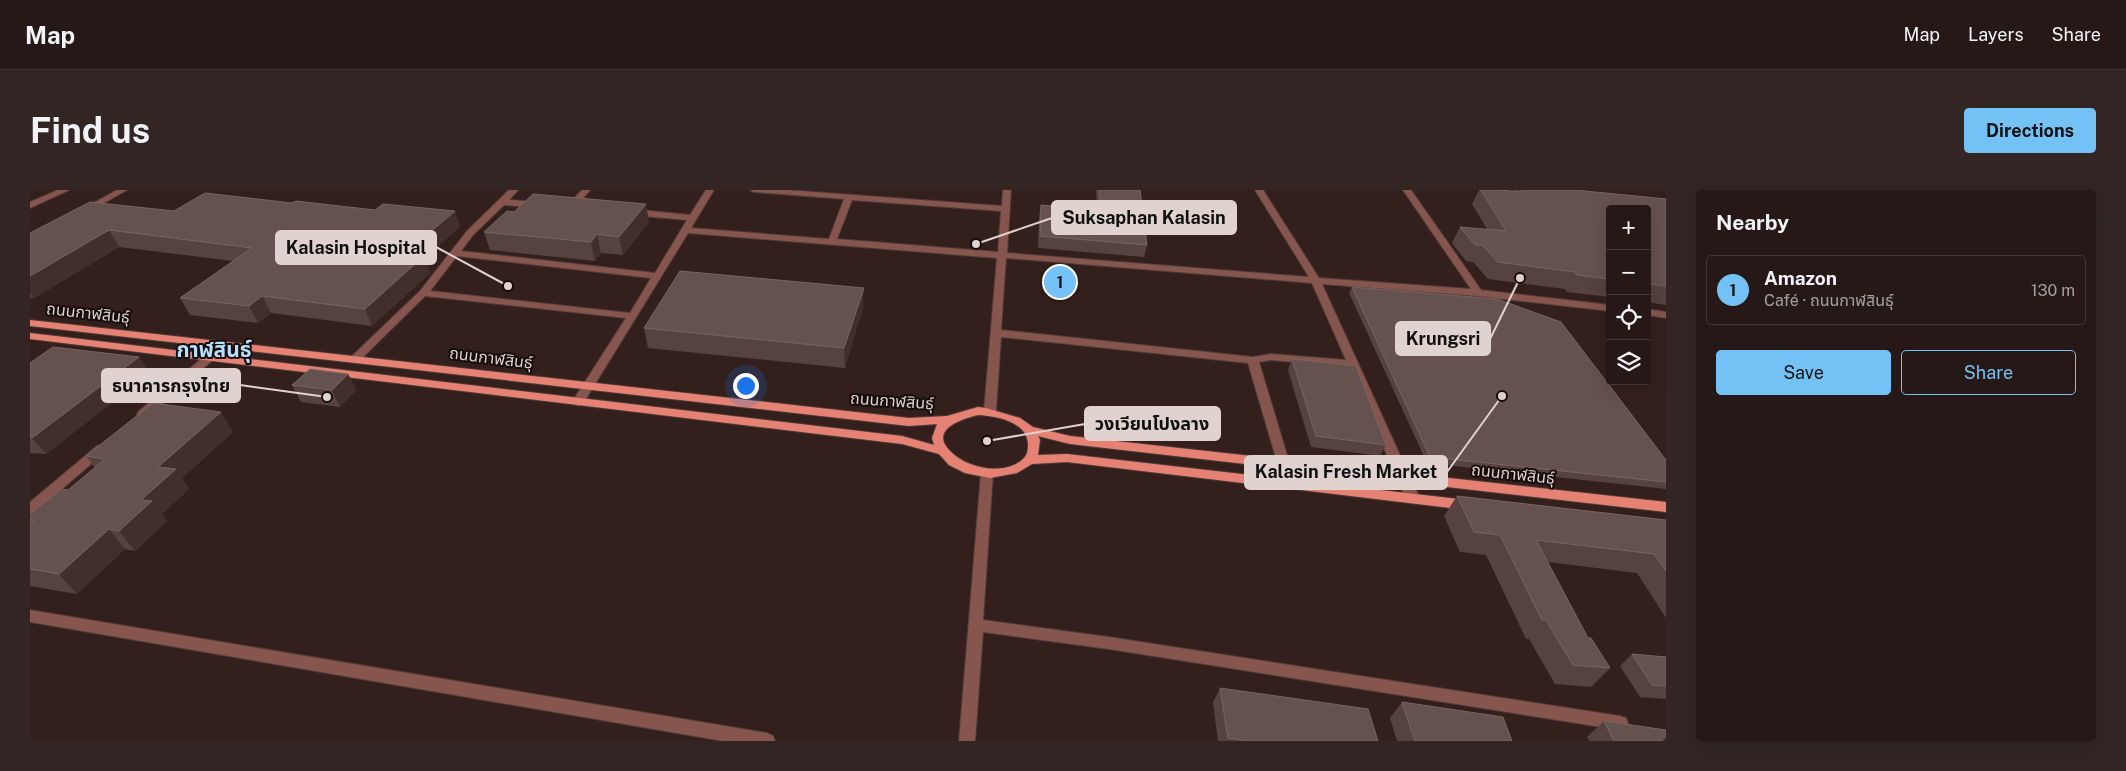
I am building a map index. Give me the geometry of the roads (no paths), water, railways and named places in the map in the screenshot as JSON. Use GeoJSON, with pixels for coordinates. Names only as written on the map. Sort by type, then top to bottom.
{"type":"FeatureCollection","features":[{"type":"Feature","properties":{"kind":"main road","name":"ถนนกาฬสินธุ์"},"geometry":{"type":"LineString","coordinates":[[30,323],[909,422],[948,420]]}},
{"type":"Feature","properties":{"kind":"main road","name":"ถนนกาฬสินธุ์"},"geometry":{"type":"LineString","coordinates":[[30,336],[902,440],[942,451]]}},
{"type":"Feature","properties":{"kind":"main road"},"geometry":{"type":"LineString","coordinates":[[990,411],[1005,415],[1018,421],[1028,430],[1034,440],[1034,451],[1029,460],[1018,468],[1004,472],[987,473],[971,470],[956,464],[945,456],[942,451],[938,437],[940,428],[948,420],[968,412],[990,411]]}},
{"type":"Feature","properties":{"kind":"main road","name":"ถนนกาฬสินธุ์"},"geometry":{"type":"LineString","coordinates":[[1028,430],[1070,440],[1666,507]]}},
{"type":"Feature","properties":{"kind":"main road"},"geometry":{"type":"LineString","coordinates":[[1029,460],[1067,458],[1481,506]]}},
{"type":"Feature","properties":{"kind":"street"},"geometry":{"type":"LineString","coordinates":[[30,205],[64,190]]}},
{"type":"Feature","properties":{"kind":"street"},"geometry":{"type":"LineString","coordinates":[[81,213],[123,190]]}},
{"type":"Feature","properties":{"kind":"street"},"geometry":{"type":"LineString","coordinates":[[356,359],[423,293],[454,252],[514,190]]}},
{"type":"Feature","properties":{"kind":"street"},"geometry":{"type":"LineString","coordinates":[[561,206],[576,208],[586,190]]}},
{"type":"Feature","properties":{"kind":"street"},"geometry":{"type":"LineString","coordinates":[[578,402],[634,316],[710,190]]}},
{"type":"Feature","properties":{"kind":"street"},"geometry":{"type":"LineString","coordinates":[[754,190],[801,192],[1006,209]]}},
{"type":"Feature","properties":{"kind":"street"},"geometry":{"type":"LineString","coordinates":[[900,201],[902,190]]}},
{"type":"Feature","properties":{"kind":"street"},"geometry":{"type":"LineString","coordinates":[[990,411],[1007,190]]}},
{"type":"Feature","properties":{"kind":"street"},"geometry":{"type":"LineString","coordinates":[[1259,190],[1316,280],[1413,498]]}},
{"type":"Feature","properties":{"kind":"street"},"geometry":{"type":"LineString","coordinates":[[1407,190],[1478,293]]}},
{"type":"Feature","properties":{"kind":"street"},"geometry":{"type":"LineString","coordinates":[[832,242],[849,197]]}},
{"type":"Feature","properties":{"kind":"street"},"geometry":{"type":"LineString","coordinates":[[504,202],[552,206]]}},
{"type":"Feature","properties":{"kind":"street"},"geometry":{"type":"LineString","coordinates":[[618,211],[693,218]]}},
{"type":"Feature","properties":{"kind":"street"},"geometry":{"type":"LineString","coordinates":[[685,230],[1478,293],[1606,308]]}},
{"type":"Feature","properties":{"kind":"street"},"geometry":{"type":"LineString","coordinates":[[454,252],[658,276]]}},
{"type":"Feature","properties":{"kind":"street"},"geometry":{"type":"LineString","coordinates":[[423,293],[634,316]]}},
{"type":"Feature","properties":{"kind":"street"},"geometry":{"type":"LineString","coordinates":[[1651,312],[1666,314]]}},
{"type":"Feature","properties":{"kind":"street"},"geometry":{"type":"LineString","coordinates":[[997,333],[1253,360],[1271,357],[1352,364]]}},
{"type":"Feature","properties":{"kind":"street"},"geometry":{"type":"LineString","coordinates":[[135,420],[210,357]]}},
{"type":"Feature","properties":{"kind":"street"},"geometry":{"type":"LineString","coordinates":[[1253,360],[1284,465]]}},
{"type":"Feature","properties":{"kind":"street"},"geometry":{"type":"LineString","coordinates":[[30,508],[112,439]]}},
{"type":"Feature","properties":{"kind":"street"},"geometry":{"type":"LineString","coordinates":[[967,741],[987,473]]}},
{"type":"Feature","properties":{"kind":"street"},"geometry":{"type":"LineString","coordinates":[[30,616],[767,741]]}},
{"type":"Feature","properties":{"kind":"street"},"geometry":{"type":"LineString","coordinates":[[975,624],[1129,646],[1637,726]]}},
{"type":"Feature","properties":{"kind":"place","name":"Suksaphan Kalasin"},"geometry":{"type":"Point","coordinates":[976,244]}},
{"type":"Feature","properties":{"kind":"place","name":"Krungsri"},"geometry":{"type":"Point","coordinates":[1520,278]}},
{"type":"Feature","properties":{"kind":"place","name":"Amazon"},"geometry":{"type":"Point","coordinates":[1060,282]}},
{"type":"Feature","properties":{"kind":"place","name":"Kalasin Hospital"},"geometry":{"type":"Point","coordinates":[508,286]}},
{"type":"Feature","properties":{"kind":"place","name":"Kalasin Fresh Market"},"geometry":{"type":"Point","coordinates":[1502,396]}},
{"type":"Feature","properties":{"kind":"place","name":"ธนาคารกรุงไทย"},"geometry":{"type":"Point","coordinates":[327,397]}},
{"type":"Feature","properties":{"kind":"place","name":"วงเวียนโปงลาง"},"geometry":{"type":"Point","coordinates":[987,441]}},
{"type":"Feature","properties":{"kind":"district","name":"กาฬสินธุ์"},"geometry":{"type":"Point","coordinates":[214,349]}}]}
